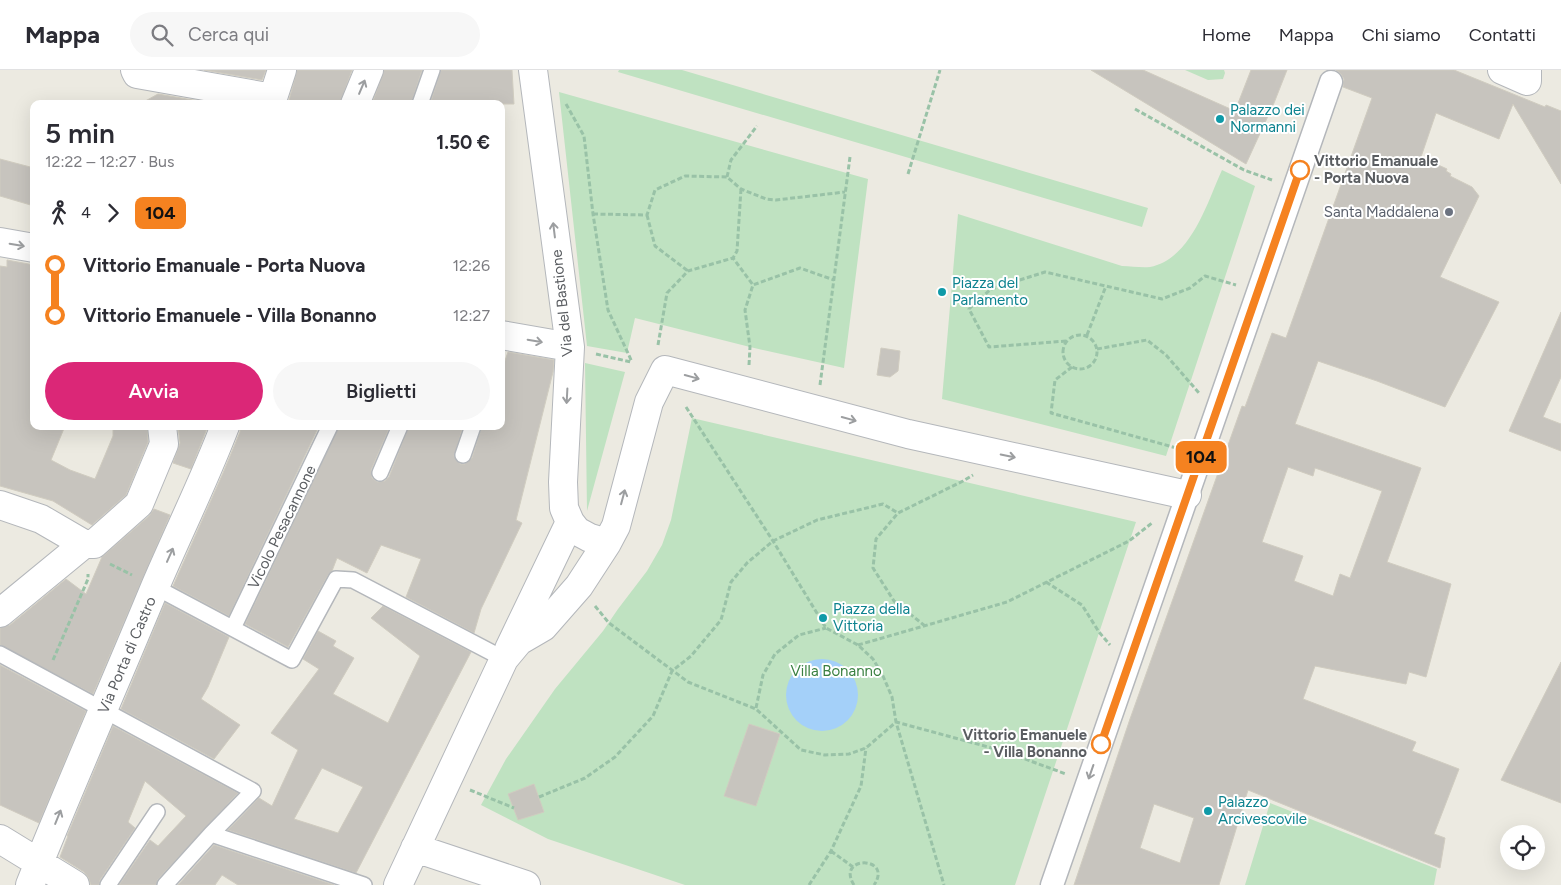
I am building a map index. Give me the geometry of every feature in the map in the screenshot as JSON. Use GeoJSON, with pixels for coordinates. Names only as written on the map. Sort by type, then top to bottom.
{"type":"FeatureCollection","features":[{"type":"Feature","properties":{"kind":"street"},"geometry":{"type":"LineString","coordinates":[[272,100],[282,70]]}},
{"type":"Feature","properties":{"kind":"street"},"geometry":{"type":"LineString","coordinates":[[357,100],[369,70]]}},
{"type":"Feature","properties":{"kind":"street","name":"Via del Bastione"},"geometry":{"type":"LineString","coordinates":[[533,70],[570,348],[563,482],[564,508],[570,522]]}},
{"type":"Feature","properties":{"kind":"street"},"geometry":{"type":"LineString","coordinates":[[136,72],[267,100]]}},
{"type":"Feature","properties":{"kind":"street"},"geometry":{"type":"LineString","coordinates":[[1052,885],[1331,82]]}},
{"type":"Feature","properties":{"kind":"street"},"geometry":{"type":"LineString","coordinates":[[0,242],[30,247]]}},
{"type":"Feature","properties":{"kind":"street"},"geometry":{"type":"LineString","coordinates":[[505,338],[570,348]]}},
{"type":"Feature","properties":{"kind":"street"},"geometry":{"type":"LineString","coordinates":[[504,659],[519,641],[543,627],[579,586],[607,543],[616,526],[649,402],[666,370],[908,434],[1187,495]]}},
{"type":"Feature","properties":{"kind":"street"},"geometry":{"type":"LineString","coordinates":[[0,613],[94,544],[138,504],[164,444],[162,430]]}},
{"type":"Feature","properties":{"kind":"street","name":"Via Porta di Castro"},"geometry":{"type":"LineString","coordinates":[[35,874],[155,587],[223,430]]}},
{"type":"Feature","properties":{"kind":"street"},"geometry":{"type":"LineString","coordinates":[[0,505],[41,518],[87,549]]}},
{"type":"Feature","properties":{"kind":"street"},"geometry":{"type":"LineString","coordinates":[[398,885],[446,780],[570,522],[577,531],[590,538],[607,543]]}},
{"type":"Feature","properties":{"kind":"street"},"geometry":{"type":"LineString","coordinates":[[0,839],[35,874],[74,885]]}},
{"type":"Feature","properties":{"kind":"street"},"geometry":{"type":"LineString","coordinates":[[414,848],[526,885]]}},
{"type":"Feature","properties":{"kind":"lane"},"geometry":{"type":"LineString","coordinates":[[421,100],[432,70]]}},
{"type":"Feature","properties":{"kind":"lane","name":"Vicolo Pesacannone"},"geometry":{"type":"LineString","coordinates":[[233,628],[328,430]]}},
{"type":"Feature","properties":{"kind":"lane"},"geometry":{"type":"LineString","coordinates":[[380,472],[398,430]]}},
{"type":"Feature","properties":{"kind":"lane"},"geometry":{"type":"LineString","coordinates":[[462,455],[471,430]]}},
{"type":"Feature","properties":{"kind":"lane"},"geometry":{"type":"LineString","coordinates":[[155,587],[292,660],[336,579],[353,580],[504,659]]}},
{"type":"Feature","properties":{"kind":"lane"},"geometry":{"type":"LineString","coordinates":[[0,654],[253,791],[165,885]]}},
{"type":"Feature","properties":{"kind":"lane"},"geometry":{"type":"LineString","coordinates":[[108,885],[157,812]]}},
{"type":"Feature","properties":{"kind":"lane"},"geometry":{"type":"LineString","coordinates":[[211,834],[364,885]]}},
{"type":"Feature","properties":{"kind":"path"},"geometry":{"type":"LineString","coordinates":[[908,174],[940,70]]}},
{"type":"Feature","properties":{"kind":"path"},"geometry":{"type":"LineString","coordinates":[[564,97],[566,105],[584,136],[593,214],[608,310],[632,362],[570,348]]}},
{"type":"Feature","properties":{"kind":"path"},"geometry":{"type":"LineString","coordinates":[[1135,108],[1244,170],[1294,187]]}},
{"type":"Feature","properties":{"kind":"path"},"geometry":{"type":"LineString","coordinates":[[727,177],[730,160],[757,126]]}},
{"type":"Feature","properties":{"kind":"path"},"geometry":{"type":"LineString","coordinates":[[816,410],[850,157]]}},
{"type":"Feature","properties":{"kind":"path"},"geometry":{"type":"LineString","coordinates":[[688,271],[656,246],[647,214],[655,190],[685,176],[727,177],[741,189],[766,199],[776,200],[845,192]]}},
{"type":"Feature","properties":{"kind":"path"},"geometry":{"type":"LineString","coordinates":[[658,345],[667,293],[688,271],[733,258],[737,251],[741,189]]}},
{"type":"Feature","properties":{"kind":"path"},"geometry":{"type":"LineString","coordinates":[[593,214],[647,214]]}},
{"type":"Feature","properties":{"kind":"path"},"geometry":{"type":"LineString","coordinates":[[733,258],[753,285]]}},
{"type":"Feature","properties":{"kind":"path"},"geometry":{"type":"LineString","coordinates":[[753,285],[800,268],[834,280]]}},
{"type":"Feature","properties":{"kind":"path"},"geometry":{"type":"LineString","coordinates":[[1066,341],[1062,352],[1066,362],[1072,367],[1081,369],[1091,366],[1097,355],[1097,349],[1096,344],[1087,335],[1075,335],[1066,341],[989,347],[970,309],[991,289],[1045,272],[1162,299],[1190,288],[1205,276],[1258,290]]}},
{"type":"Feature","properties":{"kind":"path"},"geometry":{"type":"LineString","coordinates":[[749,368],[750,347],[745,310],[753,285]]}},
{"type":"Feature","properties":{"kind":"path"},"geometry":{"type":"LineString","coordinates":[[1087,335],[1106,286]]}},
{"type":"Feature","properties":{"kind":"path"},"geometry":{"type":"LineString","coordinates":[[1097,349],[1146,340],[1166,355],[1189,384],[1217,411]]}},
{"type":"Feature","properties":{"kind":"path"},"geometry":{"type":"LineString","coordinates":[[1072,367],[1055,380],[1051,414],[1201,456]]}},
{"type":"Feature","properties":{"kind":"path"},"geometry":{"type":"LineString","coordinates":[[686,407],[773,541],[826,628],[858,645],[873,659],[883,676],[892,697],[896,722],[944,885]]}},
{"type":"Feature","properties":{"kind":"path"},"geometry":{"type":"LineString","coordinates":[[925,626],[894,601],[873,568],[876,539],[898,513],[963,481],[1002,454]]}},
{"type":"Feature","properties":{"kind":"path"},"geometry":{"type":"LineString","coordinates":[[858,645],[1007,602],[1129,541],[1187,495]]}},
{"type":"Feature","properties":{"kind":"path"},"geometry":{"type":"LineString","coordinates":[[539,797],[585,778],[615,757],[654,716],[672,671],[691,656],[721,620],[732,582],[747,563],[773,541],[817,520],[883,504],[898,513]]}},
{"type":"Feature","properties":{"kind":"path"},"geometry":{"type":"LineString","coordinates":[[87,549],[155,587]]}},
{"type":"Feature","properties":{"kind":"path"},"geometry":{"type":"LineString","coordinates":[[45,679],[88,578],[87,549]]}},
{"type":"Feature","properties":{"kind":"path"},"geometry":{"type":"LineString","coordinates":[[1046,582],[1082,605],[1099,632],[1128,666]]}},
{"type":"Feature","properties":{"kind":"path"},"geometry":{"type":"LineString","coordinates":[[579,586],[608,623],[672,671],[688,682],[756,709],[801,750],[825,755],[849,754],[866,748],[896,722]]}},
{"type":"Feature","properties":{"kind":"path"},"geometry":{"type":"LineString","coordinates":[[756,709],[763,675],[775,654],[799,635],[826,628]]}},
{"type":"Feature","properties":{"kind":"path"},"geometry":{"type":"LineString","coordinates":[[896,722],[1003,750],[1088,781]]}},
{"type":"Feature","properties":{"kind":"path"},"geometry":{"type":"LineString","coordinates":[[809,885],[831,851],[861,786],[866,748]]}},
{"type":"Feature","properties":{"kind":"path"},"geometry":{"type":"LineString","coordinates":[[446,780],[514,808]]}},
{"type":"Feature","properties":{"kind":"path"},"geometry":{"type":"LineString","coordinates":[[831,851],[853,867]]}},
{"type":"Feature","properties":{"kind":"path"},"geometry":{"type":"LineString","coordinates":[[854,885],[851,876],[853,867],[856,864],[865,862],[873,865],[878,873],[875,883],[881,885]]}},
{"type":"Feature","properties":{"kind":"green space"},"geometry":{"type":"Polygon","coordinates":[[[619,70],[682,70],[1148,208],[1142,227],[618,72],[619,70]]]}},
{"type":"Feature","properties":{"kind":"green space"},"geometry":{"type":"Polygon","coordinates":[[[1185,70],[1224,70],[1225,73],[1223,79],[1208,80],[1185,70]]]}},
{"type":"Feature","properties":{"kind":"green space"},"geometry":{"type":"Polygon","coordinates":[[[559,92],[868,179],[844,368],[635,318],[627,353],[587,346],[559,92]]]}},
{"type":"Feature","properties":{"kind":"green space"},"geometry":{"type":"Polygon","coordinates":[[[1222,170],[1255,186],[1166,456],[942,399],[958,214],[1122,266],[1150,267],[1164,262],[1187,241],[1196,228],[1222,170]]]}},
{"type":"Feature","properties":{"kind":"green space"},"geometry":{"type":"Polygon","coordinates":[[[585,363],[625,372],[587,511],[585,363]]]}},
{"type":"Feature","properties":{"kind":"green space","name":"Villa Bonanno"},"geometry":{"type":"Polygon","coordinates":[[[692,418],[1136,522],[1015,885],[685,885],[548,839],[481,805],[506,759],[555,689],[603,631],[647,571],[662,545],[671,520],[692,418]]]}},
{"type":"Feature","properties":{"kind":"green space"},"geometry":{"type":"Polygon","coordinates":[[[1270,803],[1437,869],[1434,885],[1245,885],[1270,803]]]}},
{"type":"Feature","properties":{"kind":"water"},"geometry":{"type":"Polygon","coordinates":[[[822,659],[842,665],[852,675],[858,695],[852,715],[842,725],[822,731],[802,725],[792,715],[786,695],[792,675],[802,665],[822,659]]]}},
{"type":"Feature","properties":{"kind":"building"},"geometry":{"type":"Polygon","coordinates":[[[204,70],[266,70],[262,80],[204,70]]]}},
{"type":"Feature","properties":{"kind":"building"},"geometry":{"type":"Polygon","coordinates":[[[297,70],[352,70],[341,100],[289,100],[297,70]]]}},
{"type":"Feature","properties":{"kind":"building"},"geometry":{"type":"Polygon","coordinates":[[[384,70],[422,70],[412,100],[373,100],[384,70]]]}},
{"type":"Feature","properties":{"kind":"building"},"geometry":{"type":"Polygon","coordinates":[[[441,70],[512,70],[514,104],[505,104],[505,100],[431,100],[441,70]]]}},
{"type":"Feature","properties":{"kind":"building","name":"Palazzo dei Normanni"},"geometry":{"type":"Polygon","coordinates":[[[1091,70],[1143,70],[1235,111],[1251,70],[1287,70],[1246,164],[1091,70]]]}},
{"type":"Feature","properties":{"kind":"building"},"geometry":{"type":"Polygon","coordinates":[[[1336,70],[1454,70],[1545,107],[1546,105],[1561,111],[1561,184],[1513,104],[1499,139],[1436,113],[1421,157],[1447,169],[1446,171],[1451,174],[1450,176],[1472,187],[1479,196],[1440,277],[1499,302],[1445,407],[1318,361],[1295,424],[1421,468],[1387,562],[1451,584],[1426,677],[1409,672],[1406,684],[1315,666],[1303,699],[1416,742],[1412,751],[1459,769],[1434,834],[1445,838],[1440,868],[1248,790],[1219,885],[1074,885],[1130,719],[1242,406],[1245,407],[1272,333],[1286,338],[1372,98],[1343,87],[1344,79],[1336,70]],[[1288,467],[1262,542],[1303,556],[1294,581],[1333,596],[1340,574],[1350,578],[1382,491],[1315,468],[1313,476],[1288,467]],[[1154,804],[1140,848],[1180,863],[1194,818],[1154,804]]]}},
{"type":"Feature","properties":{"kind":"building"},"geometry":{"type":"Polygon","coordinates":[[[158,94],[193,100],[147,100],[158,94]]]}},
{"type":"Feature","properties":{"kind":"building"},"geometry":{"type":"Polygon","coordinates":[[[0,159],[30,167],[30,205],[0,196],[0,159]]]}},
{"type":"Feature","properties":{"kind":"building"},"geometry":{"type":"Polygon","coordinates":[[[7,260],[30,264],[30,430],[63,430],[51,460],[70,470],[95,479],[113,436],[113,430],[147,430],[148,442],[126,495],[92,525],[53,501],[0,486],[0,266],[7,267],[7,260]]]}},
{"type":"Feature","properties":{"kind":"building"},"geometry":{"type":"Polygon","coordinates":[[[1561,312],[1561,377],[1543,417],[1561,424],[1561,451],[1509,431],[1561,312]]]}},
{"type":"Feature","properties":{"kind":"building"},"geometry":{"type":"Polygon","coordinates":[[[881,348],[900,351],[898,371],[890,377],[877,375],[881,348]]]}},
{"type":"Feature","properties":{"kind":"building"},"geometry":{"type":"Polygon","coordinates":[[[508,352],[554,360],[553,372],[516,520],[522,523],[481,609],[474,633],[406,597],[421,559],[381,545],[367,573],[337,558],[332,571],[288,647],[245,624],[337,430],[388,430],[371,470],[372,478],[377,482],[385,481],[389,477],[407,430],[462,430],[454,456],[460,464],[465,464],[472,458],[481,430],[505,430],[505,361],[508,352]]]}},
{"type":"Feature","properties":{"kind":"building"},"geometry":{"type":"Polygon","coordinates":[[[178,430],[206,430],[191,469],[173,463],[180,443],[178,430]]]}},
{"type":"Feature","properties":{"kind":"building"},"geometry":{"type":"Polygon","coordinates":[[[240,430],[317,430],[229,616],[173,586],[240,430]]]}},
{"type":"Feature","properties":{"kind":"building"},"geometry":{"type":"Polygon","coordinates":[[[154,509],[170,515],[93,694],[0,645],[0,628],[10,625],[66,579],[86,594],[102,557],[149,516],[154,509]]]}},
{"type":"Feature","properties":{"kind":"building"},"geometry":{"type":"Polygon","coordinates":[[[165,603],[229,637],[201,699],[240,725],[214,759],[121,709],[165,603]]]}},
{"type":"Feature","properties":{"kind":"building"},"geometry":{"type":"Polygon","coordinates":[[[383,606],[471,652],[356,873],[228,830],[259,798],[272,806],[298,750],[271,733],[319,669],[303,659],[318,631],[336,641],[333,646],[354,658],[333,694],[388,723],[420,656],[371,618],[383,606]],[[322,768],[294,819],[338,833],[363,787],[322,768]]]}},
{"type":"Feature","properties":{"kind":"building"},"geometry":{"type":"Polygon","coordinates":[[[1561,662],[1561,803],[1501,780],[1561,662]]]}},
{"type":"Feature","properties":{"kind":"building"},"geometry":{"type":"Polygon","coordinates":[[[0,665],[86,711],[39,823],[0,805],[0,665]]]}},
{"type":"Feature","properties":{"kind":"building"},"geometry":{"type":"Polygon","coordinates":[[[749,724],[780,734],[756,806],[724,796],[749,724]]]}},
{"type":"Feature","properties":{"kind":"building"},"geometry":{"type":"Polygon","coordinates":[[[113,726],[238,793],[158,879],[156,885],[119,885],[150,840],[158,846],[186,816],[145,781],[128,822],[135,828],[100,880],[99,885],[91,885],[84,872],[60,857],[113,726]]]}},
{"type":"Feature","properties":{"kind":"building"},"geometry":{"type":"Polygon","coordinates":[[[534,784],[544,812],[518,820],[508,794],[534,784]]]}},
{"type":"Feature","properties":{"kind":"building"},"geometry":{"type":"Polygon","coordinates":[[[214,845],[334,885],[238,885],[222,875],[215,885],[178,885],[214,845]]]}},
{"type":"Feature","properties":{"kind":"bus line","name":"104"},"geometry":{"type":"LineString","coordinates":[[1101,744],[1300,170]]}},
{"type":"Feature","properties":{"kind":"place","name":"Palazzo dei Normanni"},"geometry":{"type":"Point","coordinates":[1220,119]}},
{"type":"Feature","properties":{"kind":"place","name":"Vittorio Emanuale - Porta Nuova"},"geometry":{"type":"Point","coordinates":[1300,170]}},
{"type":"Feature","properties":{"kind":"place","name":"Santa Maddalena"},"geometry":{"type":"Point","coordinates":[1449,212]}},
{"type":"Feature","properties":{"kind":"place","name":"Piazza del Parlamento"},"geometry":{"type":"Point","coordinates":[942,292]}},
{"type":"Feature","properties":{"kind":"place","name":"Piazza della Vittoria"},"geometry":{"type":"Point","coordinates":[823,618]}},
{"type":"Feature","properties":{"kind":"place","name":"Vittorio Emanuele - Villa Bonanno"},"geometry":{"type":"Point","coordinates":[1101,744]}},
{"type":"Feature","properties":{"kind":"place","name":"Palazzo Arcivescovile"},"geometry":{"type":"Point","coordinates":[1208,811]}}]}
